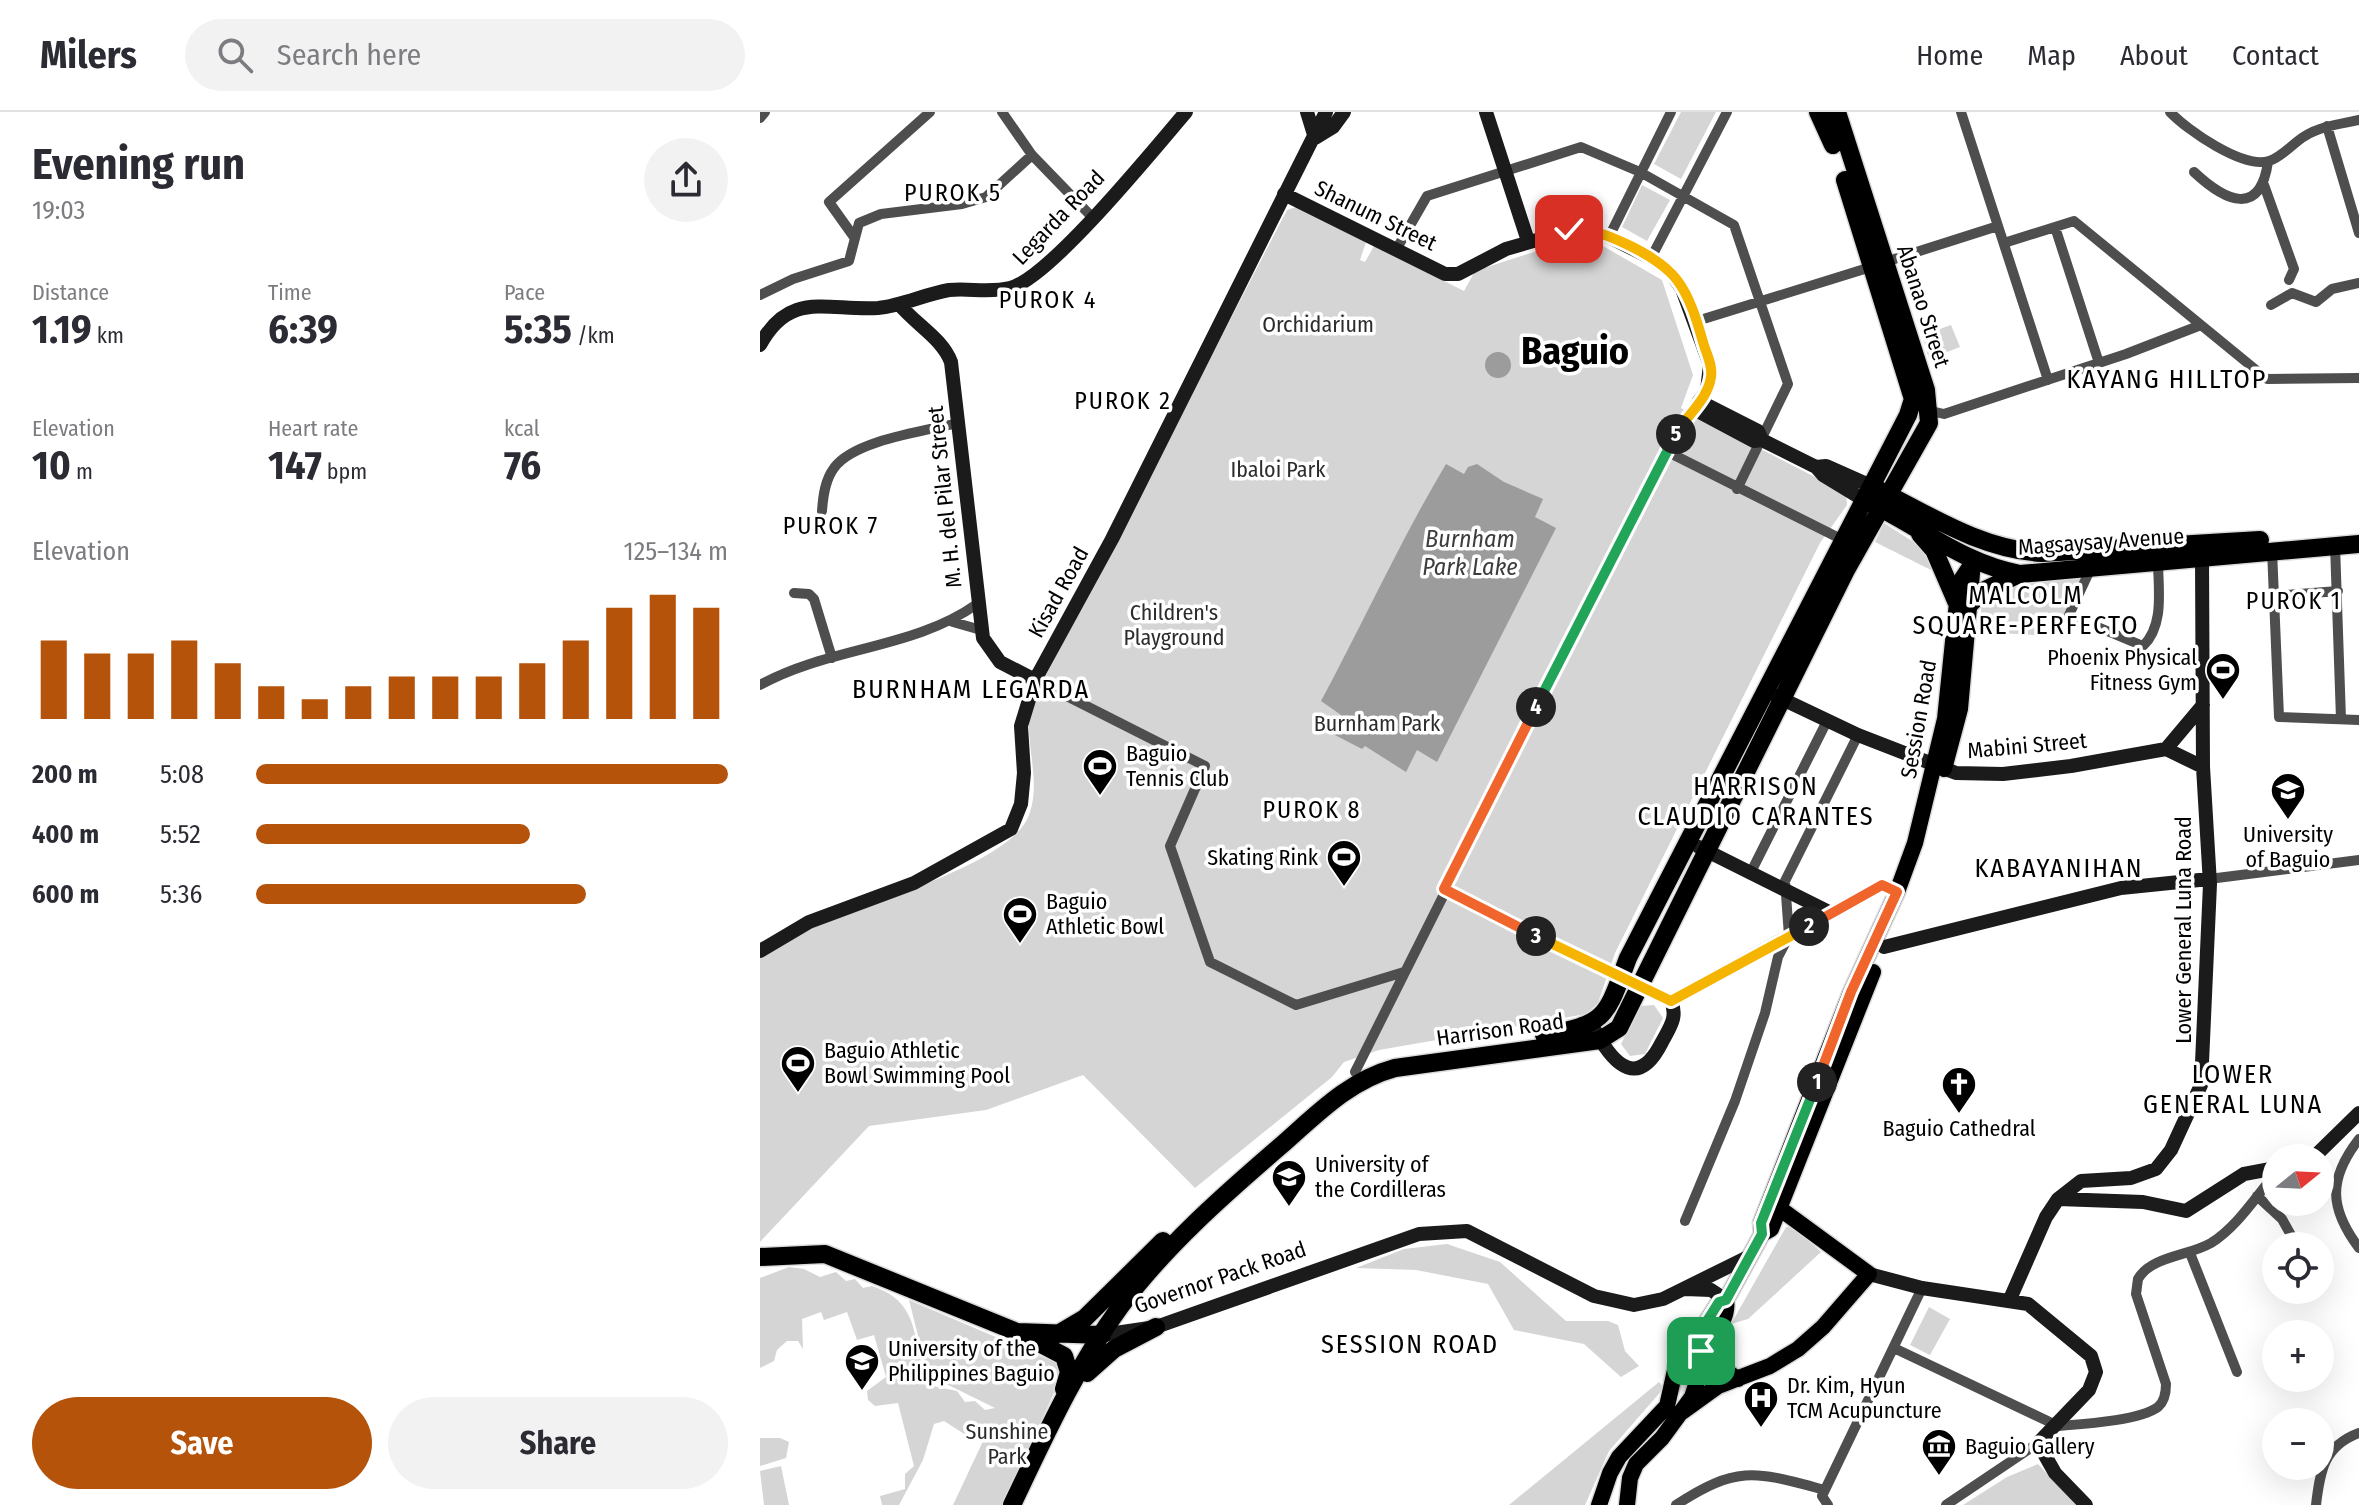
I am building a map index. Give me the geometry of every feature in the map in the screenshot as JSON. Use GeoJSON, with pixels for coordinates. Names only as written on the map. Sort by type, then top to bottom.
{"type":"FeatureCollection","features":[{"type":"Feature","properties":{"kind":"highway","name":"Abanao Street"},"geometry":{"type":"LineString","coordinates":[[1827,116],[1931,411]]}},
{"type":"Feature","properties":{"kind":"highway","name":"Abanao Street"},"geometry":{"type":"LineString","coordinates":[[1876,497],[1913,399],[1878,264]]}},
{"type":"Feature","properties":{"kind":"highway"},"geometry":{"type":"LineString","coordinates":[[1876,497],[1929,423],[1931,411]]}},
{"type":"Feature","properties":{"kind":"highway","name":"Magsaysay Avenue"},"geometry":{"type":"LineString","coordinates":[[1876,497],[1973,562],[2020,574],[2359,544]]}},
{"type":"Feature","properties":{"kind":"highway","name":"Magsaysay Avenue"},"geometry":{"type":"LineString","coordinates":[[1876,497],[2010,551],[2042,553],[2359,535]]}},
{"type":"Feature","properties":{"kind":"highway","name":"Harrison Road"},"geometry":{"type":"LineString","coordinates":[[1012,1505],[1060,1407],[1120,1307],[1160,1260],[1261,1162],[1336,1098],[1366,1078],[1409,1066],[1619,1028],[1765,690],[1843,540],[1876,497]]}},
{"type":"Feature","properties":{"kind":"highway","name":"Harrison Road"},"geometry":{"type":"LineString","coordinates":[[1596,1032],[1621,978],[1783,699],[1876,497]]}},
{"type":"Feature","properties":{"kind":"highway"},"geometry":{"type":"LineString","coordinates":[[1911,522],[1934,550],[1963,603],[2020,574]]}},
{"type":"Feature","properties":{"kind":"highway"},"geometry":{"type":"LineString","coordinates":[[1958,531],[1973,562],[2042,553]]}},
{"type":"Feature","properties":{"kind":"highway","name":"Harrison Road"},"geometry":{"type":"LineString","coordinates":[[1058,1334],[1077,1325],[1238,1170],[1355,1072],[1408,1056],[1596,1032]]}},
{"type":"Feature","properties":{"kind":"highway","name":"Governor Pack Road"},"geometry":{"type":"LineString","coordinates":[[760,1257],[825,1254],[1017,1332],[1102,1335]]}},
{"type":"Feature","properties":{"kind":"highway"},"geometry":{"type":"LineString","coordinates":[[760,1264],[846,1262]]}},
{"type":"Feature","properties":{"kind":"highway"},"geometry":{"type":"LineString","coordinates":[[1099,1304],[1096,1322],[1102,1335],[1119,1345]]}},
{"type":"Feature","properties":{"kind":"highway"},"geometry":{"type":"LineString","coordinates":[[1120,1307],[1125,1323],[1148,1329]]}},
{"type":"Feature","properties":{"kind":"highway"},"geometry":{"type":"LineString","coordinates":[[1060,1407],[1091,1368],[1119,1345],[1148,1329]]}},
{"type":"Feature","properties":{"kind":"highway"},"geometry":{"type":"LineString","coordinates":[[1017,1332],[1057,1350],[1068,1362],[1068,1381],[1049,1429]]}},
{"type":"Feature","properties":{"kind":"main road","name":"Session Road"},"geometry":{"type":"LineString","coordinates":[[1726,1300],[1762,1234],[1771,1229],[1921,857],[1939,768],[1963,603],[1963,572],[1973,562]]}},
{"type":"Feature","properties":{"kind":"main road","name":"Session Road"},"geometry":{"type":"LineString","coordinates":[[1762,1234],[1761,1223],[1851,992],[1897,892],[1939,768]]}},
{"type":"Feature","properties":{"kind":"main road"},"geometry":{"type":"LineString","coordinates":[[1627,1505],[1630,1478],[1636,1464],[1676,1406],[1770,1366],[1813,1337],[1869,1274],[1779,1208]]}},
{"type":"Feature","properties":{"kind":"main road"},"geometry":{"type":"LineString","coordinates":[[1676,1406],[1675,1363],[1692,1345],[1719,1302],[1726,1300],[1728,1309],[1714,1335],[1712,1350],[1716,1365],[1738,1379]]}},
{"type":"Feature","properties":{"kind":"main road"},"geometry":{"type":"LineString","coordinates":[[1599,1505],[1619,1457],[1697,1389],[1704,1356],[1692,1345]]}},
{"type":"Feature","properties":{"kind":"street"},"geometry":{"type":"LineString","coordinates":[[760,118],[765,112]]}},
{"type":"Feature","properties":{"kind":"street"},"geometry":{"type":"LineString","coordinates":[[854,237],[829,202],[930,112]]}},
{"type":"Feature","properties":{"kind":"street"},"geometry":{"type":"LineString","coordinates":[[1002,112],[1032,155],[1092,217]]}},
{"type":"Feature","properties":{"kind":"street","name":"Legarda Road"},"geometry":{"type":"LineString","coordinates":[[760,345],[771,324],[789,312],[808,307],[880,308],[953,290],[1007,289],[1020,285],[1092,217],[1186,112]]}},
{"type":"Feature","properties":{"kind":"street"},"geometry":{"type":"LineString","coordinates":[[1307,112],[1315,138]]}},
{"type":"Feature","properties":{"kind":"street"},"geometry":{"type":"LineString","coordinates":[[1315,138],[1326,112]]}},
{"type":"Feature","properties":{"kind":"street"},"geometry":{"type":"LineString","coordinates":[[1315,138],[1333,127],[1344,112]]}},
{"type":"Feature","properties":{"kind":"street"},"geometry":{"type":"LineString","coordinates":[[1486,112],[1528,241]]}},
{"type":"Feature","properties":{"kind":"street"},"geometry":{"type":"LineString","coordinates":[[1609,237],[1671,112]]}},
{"type":"Feature","properties":{"kind":"street"},"geometry":{"type":"LineString","coordinates":[[1651,258],[1727,112]]}},
{"type":"Feature","properties":{"kind":"street"},"geometry":{"type":"LineString","coordinates":[[1961,112],[2048,380]]}},
{"type":"Feature","properties":{"kind":"street"},"geometry":{"type":"LineString","coordinates":[[2172,113],[2233,155],[2249,161],[2268,162],[2305,135],[2327,126],[2359,120]]}},
{"type":"Feature","properties":{"kind":"street"},"geometry":{"type":"LineString","coordinates":[[2327,126],[2359,233]]}},
{"type":"Feature","properties":{"kind":"street","name":"Kisad Road"},"geometry":{"type":"LineString","coordinates":[[760,951],[809,922],[914,883],[1011,829],[1020,811],[1023,788],[1021,726],[1035,680],[1119,526],[1284,194],[1315,138]]}},
{"type":"Feature","properties":{"kind":"street"},"geometry":{"type":"LineString","coordinates":[[1396,250],[1427,196],[1586,147],[1683,195],[1738,229],[1788,384],[1737,489]]}},
{"type":"Feature","properties":{"kind":"street"},"geometry":{"type":"LineString","coordinates":[[760,295],[793,279],[842,266],[852,256],[859,223],[881,214],[962,204],[986,197],[1032,155]]}},
{"type":"Feature","properties":{"kind":"street"},"geometry":{"type":"LineString","coordinates":[[2194,172],[2220,192],[2239,198],[2254,198],[2264,185],[2268,162]]}},
{"type":"Feature","properties":{"kind":"street"},"geometry":{"type":"LineString","coordinates":[[2264,185],[2294,269],[2289,280]]}},
{"type":"Feature","properties":{"kind":"street","name":"Shanum Street"},"geometry":{"type":"LineString","coordinates":[[1284,194],[1453,275],[1484,257],[1578,228],[1609,237],[1651,258],[1678,281],[1697,321],[1712,375],[1697,405]]}},
{"type":"Feature","properties":{"kind":"street"},"geometry":{"type":"LineString","coordinates":[[2004,243],[2074,221],[2267,379],[2359,378]]}},
{"type":"Feature","properties":{"kind":"street"},"geometry":{"type":"LineString","coordinates":[[1697,321],[1998,226]]}},
{"type":"Feature","properties":{"kind":"street"},"geometry":{"type":"LineString","coordinates":[[2055,227],[2099,363]]}},
{"type":"Feature","properties":{"kind":"street"},"geometry":{"type":"LineString","coordinates":[[2271,305],[2292,293],[2316,302],[2332,289],[2359,283]]}},
{"type":"Feature","properties":{"kind":"street","name":"M. H. del Pilar Street"},"geometry":{"type":"LineString","coordinates":[[899,304],[914,323],[946,348],[951,362],[981,630],[994,657],[1035,680]]}},
{"type":"Feature","properties":{"kind":"street"},"geometry":{"type":"LineString","coordinates":[[1931,411],[1944,414],[2099,363],[2201,325]]}},
{"type":"Feature","properties":{"kind":"street"},"geometry":{"type":"LineString","coordinates":[[1355,1072],[1666,451],[1697,405],[1758,431],[1762,440],[1876,497]]}},
{"type":"Feature","properties":{"kind":"street"},"geometry":{"type":"LineString","coordinates":[[822,511],[830,474],[845,457],[889,439],[958,423]]}},
{"type":"Feature","properties":{"kind":"street"},"geometry":{"type":"LineString","coordinates":[[1666,451],[1843,540]]}},
{"type":"Feature","properties":{"kind":"street"},"geometry":{"type":"LineString","coordinates":[[2335,545],[2341,719]]}},
{"type":"Feature","properties":{"kind":"street"},"geometry":{"type":"LineString","coordinates":[[2272,550],[2279,717],[2359,720]]}},
{"type":"Feature","properties":{"kind":"street","name":"Lower General Luna Road"},"geometry":{"type":"LineString","coordinates":[[2058,1199],[2081,1181],[2131,1178],[2156,1169],[2171,1150],[2194,1103],[2203,1072],[2209,881],[2203,767],[2202,558]]}},
{"type":"Feature","properties":{"kind":"street"},"geometry":{"type":"LineString","coordinates":[[2092,566],[2069,615],[2143,646],[2149,640],[2159,611],[2158,560]]}},
{"type":"Feature","properties":{"kind":"street"},"geometry":{"type":"LineString","coordinates":[[2274,596],[2338,591]]}},
{"type":"Feature","properties":{"kind":"street"},"geometry":{"type":"LineString","coordinates":[[794,593],[809,594],[814,599],[832,658]]}},
{"type":"Feature","properties":{"kind":"street"},"geometry":{"type":"LineString","coordinates":[[760,685],[832,658],[953,622],[977,604]]}},
{"type":"Feature","properties":{"kind":"street"},"geometry":{"type":"LineString","coordinates":[[953,622],[981,630]]}},
{"type":"Feature","properties":{"kind":"street"},"geometry":{"type":"LineString","coordinates":[[1035,680],[1205,766],[1170,846],[1210,962],[1296,1005],[1404,972]]}},
{"type":"Feature","properties":{"kind":"street","name":"Mabini Street"},"geometry":{"type":"LineString","coordinates":[[1765,690],[1858,735],[1939,768],[2003,774],[2166,749]]}},
{"type":"Feature","properties":{"kind":"street"},"geometry":{"type":"LineString","coordinates":[[2203,705],[2166,749],[2203,767]]}},
{"type":"Feature","properties":{"kind":"street"},"geometry":{"type":"LineString","coordinates":[[1751,872],[1827,721]]}},
{"type":"Feature","properties":{"kind":"street"},"geometry":{"type":"LineString","coordinates":[[1685,1221],[1735,1101],[1765,1013],[1778,957],[1789,936],[1784,887],[1858,735]]}},
{"type":"Feature","properties":{"kind":"street"},"geometry":{"type":"LineString","coordinates":[[1697,845],[1831,913]]}},
{"type":"Feature","properties":{"kind":"street"},"geometry":{"type":"LineString","coordinates":[[1884,947],[2121,888],[2209,881],[2359,860]]}},
{"type":"Feature","properties":{"kind":"street"},"geometry":{"type":"LineString","coordinates":[[1671,1001],[1882,885],[1897,892]]}},
{"type":"Feature","properties":{"kind":"street"},"geometry":{"type":"LineString","coordinates":[[1444,889],[1671,1001]]}},
{"type":"Feature","properties":{"kind":"street"},"geometry":{"type":"LineString","coordinates":[[1596,1032],[1612,1058],[1636,1069],[1648,1065],[1674,1018],[1671,1001]]}},
{"type":"Feature","properties":{"kind":"street"},"geometry":{"type":"LineString","coordinates":[[2327,1144],[2359,1113]]}},
{"type":"Feature","properties":{"kind":"street"},"geometry":{"type":"LineString","coordinates":[[2359,1139],[2340,1169],[2334,1192],[2347,1230],[2359,1248]]}},
{"type":"Feature","properties":{"kind":"street"},"geometry":{"type":"LineString","coordinates":[[2010,1299],[2046,1217],[2058,1199],[2143,1202],[2186,1211],[2244,1174],[2262,1172]]}},
{"type":"Feature","properties":{"kind":"street"},"geometry":{"type":"LineString","coordinates":[[1896,1349],[2058,1426],[2081,1425],[2143,1413],[2161,1404],[2166,1384],[2136,1286],[2146,1269],[2190,1253],[2222,1235],[2262,1189]]}},
{"type":"Feature","properties":{"kind":"street"},"geometry":{"type":"LineString","coordinates":[[2257,1196],[2282,1219],[2289,1232]]}},
{"type":"Feature","properties":{"kind":"street","name":"Governor Pack Road"},"geometry":{"type":"LineString","coordinates":[[1102,1335],[1148,1329],[1402,1239],[1456,1230],[1474,1233],[1610,1302],[1648,1304],[1750,1256]]}},
{"type":"Feature","properties":{"kind":"street"},"geometry":{"type":"LineString","coordinates":[[2190,1253],[2237,1372]]}},
{"type":"Feature","properties":{"kind":"street"},"geometry":{"type":"LineString","coordinates":[[1869,1274],[1922,1288],[2010,1299],[2040,1313],[2094,1362],[2092,1386],[2058,1426],[1946,1505]]}},
{"type":"Feature","properties":{"kind":"street"},"geometry":{"type":"LineString","coordinates":[[1828,1505],[1823,1499],[1825,1490],[1896,1349],[1922,1288]]}},
{"type":"Feature","properties":{"kind":"street"},"geometry":{"type":"LineString","coordinates":[[1685,1289],[1711,1290],[1726,1300]]}},
{"type":"Feature","properties":{"kind":"street"},"geometry":{"type":"LineString","coordinates":[[2316,1505],[2325,1458],[2343,1439],[2359,1433]]}},
{"type":"Feature","properties":{"kind":"street"},"geometry":{"type":"LineString","coordinates":[[2038,1443],[2055,1473],[2086,1505]]}},
{"type":"Feature","properties":{"kind":"street"},"geometry":{"type":"LineString","coordinates":[[1676,1505],[1714,1482],[1743,1474],[1778,1478],[1825,1490]]}},
{"type":"Feature","properties":{"kind":"green space"},"geometry":{"type":"Polygon","coordinates":[[[1681,112],[1716,112],[1681,179],[1654,164],[1681,112]]]}},
{"type":"Feature","properties":{"kind":"green space"},"geometry":{"type":"Polygon","coordinates":[[[1642,185],[1670,200],[1647,241],[1622,227],[1642,185]]]}},
{"type":"Feature","properties":{"kind":"green space","name":"Burnham Park"},"geometry":{"type":"Polygon","coordinates":[[[1296,207],[1366,242],[1360,260],[1365,262],[1374,246],[1464,291],[1475,271],[1580,237],[1596,242],[1662,280],[1693,375],[1681,408],[1846,493],[1847,505],[1820,543],[1615,953],[1598,1003],[1586,1014],[1379,1050],[1344,1062],[1332,1077],[1195,1188],[1083,1075],[986,1110],[869,1126],[760,1242],[760,956],[808,929],[964,867],[994,851],[1016,834],[1029,815],[1033,802],[1030,706],[1287,210],[1296,207]]]}},
{"type":"Feature","properties":{"kind":"green space"},"geometry":{"type":"Polygon","coordinates":[[[1951,325],[1960,347],[1929,359],[1922,335],[1951,325]]]}},
{"type":"Feature","properties":{"kind":"green space"},"geometry":{"type":"Polygon","coordinates":[[[1884,523],[1923,548],[1934,567],[1931,570],[1875,542],[1884,523]]]}},
{"type":"Feature","properties":{"kind":"green space"},"geometry":{"type":"Polygon","coordinates":[[[2086,577],[2059,632],[2050,636],[1979,632],[1982,602],[2007,586],[2086,577]]]}},
{"type":"Feature","properties":{"kind":"green space"},"geometry":{"type":"Polygon","coordinates":[[[1654,1005],[1663,1018],[1645,1054],[1630,1056],[1621,1044],[1640,1006],[1654,1005]]]}},
{"type":"Feature","properties":{"kind":"green space"},"geometry":{"type":"Polygon","coordinates":[[[1786,1227],[1793,1227],[1821,1252],[1748,1319],[1731,1324],[1786,1227]]]}},
{"type":"Feature","properties":{"kind":"green space"},"geometry":{"type":"Polygon","coordinates":[[[1447,1244],[1500,1262],[1566,1321],[1608,1321],[1618,1325],[1625,1351],[1639,1366],[1621,1377],[1584,1344],[1514,1330],[1488,1284],[1416,1270],[1356,1268],[1404,1249],[1447,1244]]]}},
{"type":"Feature","properties":{"kind":"green space","name":"Sunshine Park"},"geometry":{"type":"Polygon","coordinates":[[[789,1267],[804,1269],[820,1277],[836,1272],[846,1281],[855,1279],[863,1288],[872,1286],[890,1294],[909,1317],[925,1373],[933,1386],[957,1391],[965,1402],[975,1401],[985,1410],[995,1408],[928,1375],[909,1300],[1059,1364],[1062,1375],[1003,1505],[953,1505],[992,1422],[978,1438],[969,1437],[944,1421],[934,1424],[923,1460],[899,1505],[882,1505],[880,1496],[905,1489],[905,1474],[914,1466],[898,1403],[875,1406],[868,1400],[867,1391],[886,1377],[874,1335],[857,1340],[847,1312],[824,1320],[821,1312],[802,1319],[803,1349],[798,1341],[787,1341],[777,1350],[774,1361],[760,1368],[760,1278],[789,1267]]]}},
{"type":"Feature","properties":{"kind":"green space"},"geometry":{"type":"Polygon","coordinates":[[[1929,1307],[1950,1319],[1930,1355],[1910,1345],[1929,1307]]]}},
{"type":"Feature","properties":{"kind":"green space"},"geometry":{"type":"Polygon","coordinates":[[[1659,1382],[1664,1388],[1609,1451],[1585,1505],[1509,1505],[1659,1382]]]}},
{"type":"Feature","properties":{"kind":"green space"},"geometry":{"type":"Polygon","coordinates":[[[760,1438],[780,1438],[789,1442],[786,1458],[760,1466],[760,1438]]]}},
{"type":"Feature","properties":{"kind":"green space"},"geometry":{"type":"Polygon","coordinates":[[[2038,1464],[2076,1505],[1963,1505],[2007,1477],[2038,1464]]]}},
{"type":"Feature","properties":{"kind":"green space"},"geometry":{"type":"Polygon","coordinates":[[[781,1466],[789,1505],[764,1505],[760,1471],[781,1466]]]}},
{"type":"Feature","properties":{"kind":"water"},"geometry":{"type":"Polygon","coordinates":[[[1498,352],[1507,356],[1511,365],[1507,374],[1498,378],[1489,374],[1485,365],[1489,356],[1498,352]]]}},
{"type":"Feature","properties":{"kind":"water","name":"Burnham Park Lake"},"geometry":{"type":"Polygon","coordinates":[[[1446,464],[1464,474],[1468,467],[1477,464],[1504,482],[1543,499],[1535,517],[1556,528],[1437,762],[1417,750],[1406,772],[1365,746],[1362,749],[1331,733],[1341,715],[1321,701],[1446,464]]]}},
{"type":"Feature","properties":{"kind":"place","name":"Phoenix Physical Fitness Gym"},"geometry":{"type":"Point","coordinates":[2223,701]}},
{"type":"Feature","properties":{"kind":"place","name":"Baguio Tennis Club"},"geometry":{"type":"Point","coordinates":[1100,797]}},
{"type":"Feature","properties":{"kind":"place","name":"University of Baguio"},"geometry":{"type":"Point","coordinates":[2288,821]}},
{"type":"Feature","properties":{"kind":"place","name":"Skating Rink"},"geometry":{"type":"Point","coordinates":[1344,888]}},
{"type":"Feature","properties":{"kind":"place","name":"Baguio Athletic Bowl"},"geometry":{"type":"Point","coordinates":[1020,945]}},
{"type":"Feature","properties":{"kind":"place","name":"Baguio Athletic Bowl Swimming Pool"},"geometry":{"type":"Point","coordinates":[798,1094]}},
{"type":"Feature","properties":{"kind":"place","name":"Baguio Cathedral"},"geometry":{"type":"Point","coordinates":[1959,1115]}},
{"type":"Feature","properties":{"kind":"place","name":"University of the Cordilleras"},"geometry":{"type":"Point","coordinates":[1289,1208]}},
{"type":"Feature","properties":{"kind":"place","name":"University of the Philippines Baguio"},"geometry":{"type":"Point","coordinates":[862,1392]}},
{"type":"Feature","properties":{"kind":"place","name":"Dr. Kim, Hyun TCM Acupuncture"},"geometry":{"type":"Point","coordinates":[1761,1429]}},
{"type":"Feature","properties":{"kind":"place","name":"Baguio Gallery"},"geometry":{"type":"Point","coordinates":[1939,1477]}},
{"type":"Feature","properties":{"kind":"district","name":"PUROK 5"},"geometry":{"type":"Point","coordinates":[953,193]}},
{"type":"Feature","properties":{"kind":"district","name":"PUROK 4"},"geometry":{"type":"Point","coordinates":[1048,300]}},
{"type":"Feature","properties":{"kind":"district","name":"Baguio"},"geometry":{"type":"Point","coordinates":[1575,351]}},
{"type":"Feature","properties":{"kind":"district","name":"KAYANG HILLTOP"},"geometry":{"type":"Point","coordinates":[2167,379]}},
{"type":"Feature","properties":{"kind":"district","name":"PUROK 2"},"geometry":{"type":"Point","coordinates":[1123,401]}},
{"type":"Feature","properties":{"kind":"district","name":"PUROK 7"},"geometry":{"type":"Point","coordinates":[831,526]}},
{"type":"Feature","properties":{"kind":"district","name":"PUROK 1"},"geometry":{"type":"Point","coordinates":[2294,601]}},
{"type":"Feature","properties":{"kind":"district","name":"MALCOLM SQUARE-PERFECTO"},"geometry":{"type":"Point","coordinates":[2026,610]}},
{"type":"Feature","properties":{"kind":"district","name":"BURNHAM LEGARDA"},"geometry":{"type":"Point","coordinates":[971,689]}},
{"type":"Feature","properties":{"kind":"district","name":"HARRISON CLAUDIO CARANTES"},"geometry":{"type":"Point","coordinates":[1756,801]}},
{"type":"Feature","properties":{"kind":"district","name":"PUROK 8"},"geometry":{"type":"Point","coordinates":[1312,810]}},
{"type":"Feature","properties":{"kind":"district","name":"KABAYANIHAN"},"geometry":{"type":"Point","coordinates":[2059,868]}},
{"type":"Feature","properties":{"kind":"district","name":"LOWER GENERAL LUNA"},"geometry":{"type":"Point","coordinates":[2233,1089]}},
{"type":"Feature","properties":{"kind":"district","name":"SESSION ROAD"},"geometry":{"type":"Point","coordinates":[1410,1344]}},
{"type":"Feature","properties":{"kind":"route"},"geometry":{"type":"LineString","coordinates":[[1569,229],[1584,229],[1609,237],[1651,258],[1671,273],[1697,321],[1712,375],[1707,390],[1666,451],[1444,889],[1671,1001],[1882,885],[1897,892],[1851,992],[1761,1223],[1762,1234],[1726,1300],[1719,1302],[1692,1345],[1701,1351]]}},
{"type":"Feature","properties":{"kind":"park label","name":"Orchidarium"},"geometry":{"type":"Point","coordinates":[1318,324]}},
{"type":"Feature","properties":{"kind":"park label","name":"Ibaloi Park"},"geometry":{"type":"Point","coordinates":[1278,469]}},
{"type":"Feature","properties":{"kind":"park label","name":"Children's Playground"},"geometry":{"type":"Point","coordinates":[1174,624]}}]}
